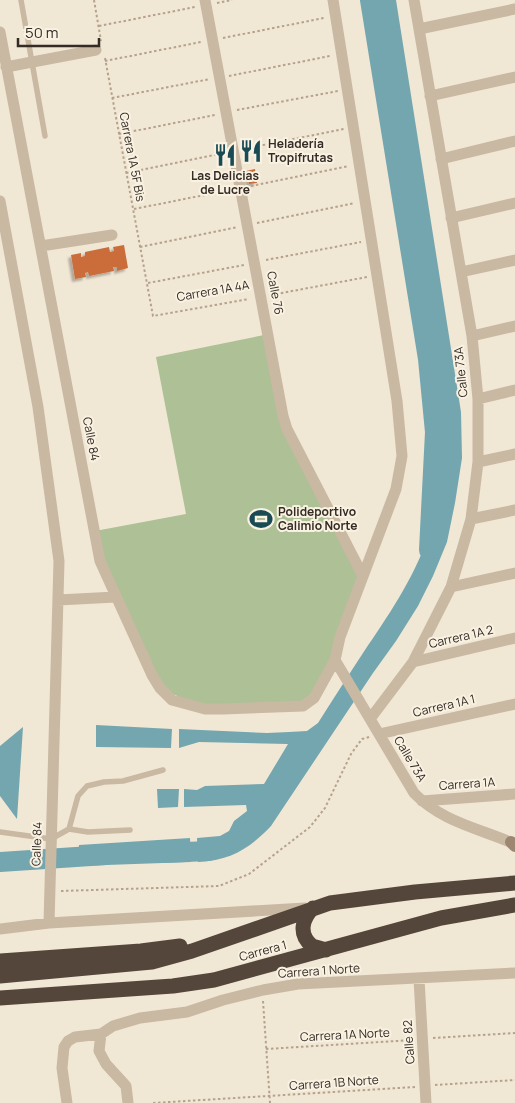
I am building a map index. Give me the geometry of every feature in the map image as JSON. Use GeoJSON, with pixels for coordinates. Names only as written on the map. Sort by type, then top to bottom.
{"type":"FeatureCollection","features":[{"type":"Feature","properties":{"kind":"highway","name":"Carrera 1"},"geometry":{"type":"LineString","coordinates":[[3,968],[152,962],[192,951],[230,936],[330,903],[515,882]]}},
{"type":"Feature","properties":{"kind":"highway","name":"Carrera 1"},"geometry":{"type":"LineString","coordinates":[[7,998],[182,985],[214,980],[442,918],[515,906]]}},
{"type":"Feature","properties":{"kind":"highway"},"geometry":{"type":"LineString","coordinates":[[313,908],[304,921],[304,934],[308,943],[312,946],[326,950]]}},
{"type":"Feature","properties":{"kind":"street"},"geometry":{"type":"LineString","coordinates":[[333,0],[397,401],[402,456],[396,489],[340,637],[335,660]]}},
{"type":"Feature","properties":{"kind":"street","name":"Calle 73A"},"geometry":{"type":"LineString","coordinates":[[370,719],[413,662],[451,586],[471,519],[478,462],[478,399],[472,336],[414,0]]}},
{"type":"Feature","properties":{"kind":"street","name":"Calle 76"},"geometry":{"type":"LineString","coordinates":[[206,3],[287,429],[364,576]]}},
{"type":"Feature","properties":{"kind":"street"},"geometry":{"type":"LineString","coordinates":[[419,29],[515,9]]}},
{"type":"Feature","properties":{"kind":"street","name":"Calle 84"},"geometry":{"type":"LineString","coordinates":[[0,32],[100,561],[152,675],[160,688],[172,700],[205,709],[303,706],[314,698],[335,660]]}},
{"type":"Feature","properties":{"kind":"street"},"geometry":{"type":"LineString","coordinates":[[6,67],[101,49]]}},
{"type":"Feature","properties":{"kind":"street"},"geometry":{"type":"LineString","coordinates":[[430,96],[515,77]]}},
{"type":"Feature","properties":{"kind":"street"},"geometry":{"type":"LineString","coordinates":[[441,159],[515,142]]}},
{"type":"Feature","properties":{"kind":"street","name":"Calle 84"},"geometry":{"type":"LineString","coordinates":[[0,201],[38,407],[59,561],[49,923]]}},
{"type":"Feature","properties":{"kind":"street"},"geometry":{"type":"LineString","coordinates":[[451,218],[515,203]]}},
{"type":"Feature","properties":{"kind":"street"},"geometry":{"type":"LineString","coordinates":[[41,246],[112,235]]}},
{"type":"Feature","properties":{"kind":"street"},"geometry":{"type":"LineString","coordinates":[[461,272],[515,260]]}},
{"type":"Feature","properties":{"kind":"street"},"geometry":{"type":"LineString","coordinates":[[472,336],[515,326]]}},
{"type":"Feature","properties":{"kind":"street"},"geometry":{"type":"LineString","coordinates":[[478,399],[515,390]]}},
{"type":"Feature","properties":{"kind":"street"},"geometry":{"type":"LineString","coordinates":[[478,462],[515,454]]}},
{"type":"Feature","properties":{"kind":"street"},"geometry":{"type":"LineString","coordinates":[[471,519],[515,510]]}},
{"type":"Feature","properties":{"kind":"street"},"geometry":{"type":"LineString","coordinates":[[451,586],[515,573]]}},
{"type":"Feature","properties":{"kind":"street"},"geometry":{"type":"LineString","coordinates":[[58,600],[116,597]]}},
{"type":"Feature","properties":{"kind":"street","name":"Carrera 1A 2"},"geometry":{"type":"LineString","coordinates":[[413,662],[515,638]]}},
{"type":"Feature","properties":{"kind":"street","name":"Calle 73A"},"geometry":{"type":"LineString","coordinates":[[335,660],[414,793],[443,816],[514,844]]}},
{"type":"Feature","properties":{"kind":"street","name":"Carrera 1A 1"},"geometry":{"type":"LineString","coordinates":[[379,734],[515,704]]}},
{"type":"Feature","properties":{"kind":"street","name":"Carrera 1A"},"geometry":{"type":"LineString","coordinates":[[422,801],[515,794]]}},
{"type":"Feature","properties":{"kind":"street"},"geometry":{"type":"LineString","coordinates":[[496,884],[506,881],[515,874]]}},
{"type":"Feature","properties":{"kind":"street","name":"Carrera 1"},"geometry":{"type":"LineString","coordinates":[[2,929],[49,923],[313,908]]}},
{"type":"Feature","properties":{"kind":"street","name":"Carrera 1 Norte"},"geometry":{"type":"LineString","coordinates":[[101,1034],[113,1026],[140,1018],[187,1012],[262,990],[298,984],[515,973]]}},
{"type":"Feature","properties":{"kind":"street","name":"Calle 82"},"geometry":{"type":"LineString","coordinates":[[419,979],[426,1103]]}},
{"type":"Feature","properties":{"kind":"street"},"geometry":{"type":"LineString","coordinates":[[67,1103],[62,1068],[64,1047],[74,1037],[101,1034],[99,1051],[106,1064],[126,1086],[128,1103]]}},
{"type":"Feature","properties":{"kind":"lane"},"geometry":{"type":"LineString","coordinates":[[21,0],[45,136]]}},
{"type":"Feature","properties":{"kind":"lane"},"geometry":{"type":"LineString","coordinates":[[69,829],[78,796],[87,786],[104,782],[123,781],[163,770]]}},
{"type":"Feature","properties":{"kind":"lane"},"geometry":{"type":"LineString","coordinates":[[0,832],[51,838],[69,829],[88,832],[130,830]]}},
{"type":"Feature","properties":{"kind":"path","name":"Carrera 1A 5F Bis"},"geometry":{"type":"LineString","coordinates":[[94,0],[101,49],[154,316]]}},
{"type":"Feature","properties":{"kind":"path"},"geometry":{"type":"LineString","coordinates":[[99,26],[206,3],[232,0]]}},
{"type":"Feature","properties":{"kind":"path","name":"Carrera 1A 4A"},"geometry":{"type":"LineString","coordinates":[[154,316],[367,277]]}},
{"type":"Feature","properties":{"kind":"path"},"geometry":{"type":"LineString","coordinates":[[49,891],[219,886],[249,874],[310,827],[326,808],[351,754],[362,739],[379,734]]}},
{"type":"Feature","properties":{"kind":"path"},"geometry":{"type":"LineString","coordinates":[[262,990],[270,1103]]}},
{"type":"Feature","properties":{"kind":"path","name":"Carrera 1A Norte"},"geometry":{"type":"LineString","coordinates":[[266,1048],[515,1033]]}},
{"type":"Feature","properties":{"kind":"path","name":"Carrera 1B Norte"},"geometry":{"type":"LineString","coordinates":[[153,1103],[515,1080]]}},
{"type":"Feature","properties":{"kind":"green space","name":"Polideportivo Calimio Norte"},"geometry":{"type":"Polygon","coordinates":[[[269,334],[283,416],[363,576],[337,648],[307,703],[205,709],[160,688],[100,561],[95,531],[186,514],[156,357],[269,334]]]}},
{"type":"Feature","properties":{"kind":"water"},"geometry":{"type":"Polygon","coordinates":[[[376,0],[396,0],[461,412],[462,458],[447,542],[418,606],[271,826],[255,841],[239,852],[220,859],[198,862],[197,838],[220,836],[229,831],[234,821],[247,811],[246,805],[184,807],[184,789],[197,790],[205,786],[264,784],[288,744],[199,742],[179,748],[179,729],[267,733],[307,731],[318,723],[391,611],[407,583],[422,553],[436,507],[441,460],[442,413],[376,0]]]}},
{"type":"Feature","properties":{"kind":"water"},"geometry":{"type":"Polygon","coordinates":[[[96,725],[172,729],[171,748],[96,747],[96,725]]]}},
{"type":"Feature","properties":{"kind":"water"},"geometry":{"type":"Polygon","coordinates":[[[23,727],[17,819],[0,796],[0,746],[23,727]]]}},
{"type":"Feature","properties":{"kind":"water"},"geometry":{"type":"Polygon","coordinates":[[[157,789],[179,789],[178,807],[158,808],[157,789]]]}},
{"type":"Feature","properties":{"kind":"water"},"geometry":{"type":"Polygon","coordinates":[[[190,838],[191,862],[78,866],[79,845],[190,838]]]}},
{"type":"Feature","properties":{"kind":"building"},"geometry":{"type":"Polygon","coordinates":[[[255,169],[257,183],[249,184],[246,171],[255,169]]]}},
{"type":"Feature","properties":{"kind":"building"},"geometry":{"type":"Polygon","coordinates":[[[124,245],[128,268],[117,271],[117,267],[113,267],[114,271],[89,276],[88,272],[85,273],[86,277],[75,279],[71,255],[81,253],[81,257],[85,256],[85,252],[109,247],[110,252],[114,251],[113,247],[124,245]]]}},
{"type":"Feature","properties":{"kind":"waterway"},"geometry":{"type":"LineString","coordinates":[[370,0],[428,359],[435,432],[429,550]]}},
{"type":"Feature","properties":{"kind":"waterway"},"geometry":{"type":"LineString","coordinates":[[163,853],[208,851],[223,847]]}},
{"type":"Feature","properties":{"kind":"waterway"},"geometry":{"type":"LineString","coordinates":[[0,862],[106,855]]}},
{"type":"Feature","properties":{"kind":"place","name":"Heladería Tropifrutas"},"geometry":{"type":"Point","coordinates":[251,151]}},
{"type":"Feature","properties":{"kind":"place","name":"Las Delicias de Lucre"},"geometry":{"type":"Point","coordinates":[225,155]}},
{"type":"Feature","properties":{"kind":"place","name":"Polideportivo Calimio Norte"},"geometry":{"type":"Point","coordinates":[261,519]}}]}
